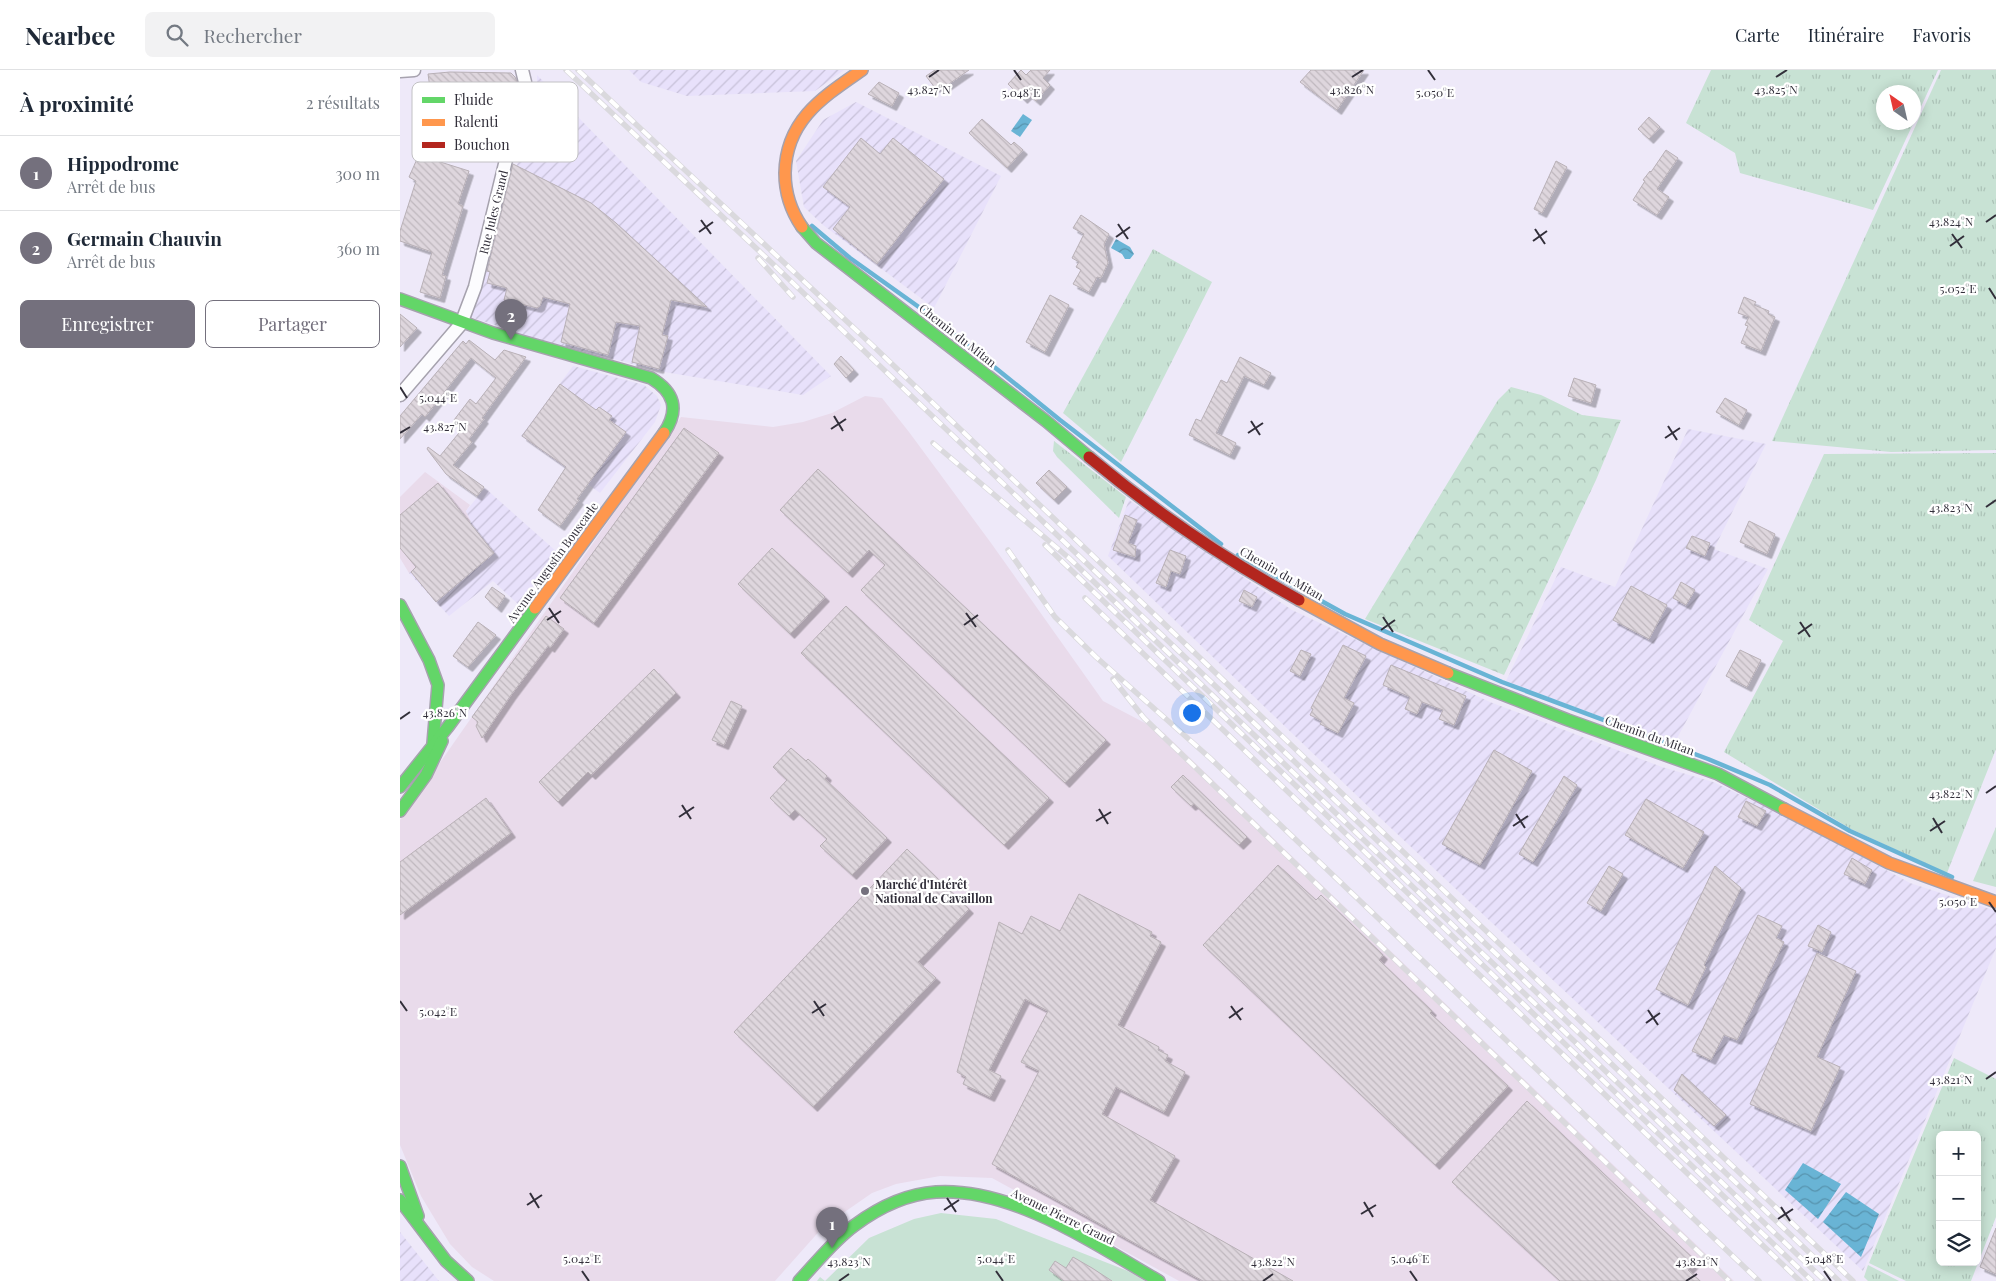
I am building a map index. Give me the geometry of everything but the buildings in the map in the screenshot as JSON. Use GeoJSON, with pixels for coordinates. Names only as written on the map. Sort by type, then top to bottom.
{"type":"FeatureCollection","features":[{"type":"Feature","properties":{"kind":"street"},"geometry":{"type":"LineString","coordinates":[[400,72],[414,70]]}},
{"type":"Feature","properties":{"kind":"street","name":"Chemin du Mitan"},"geometry":{"type":"LineString","coordinates":[[862,70],[820,100],[795,127],[786,147],[784,164],[786,192],[793,213],[805,232],[816,243],[1046,421],[1120,483],[1205,544],[1259,578],[1380,644],[1477,686],[1718,774],[1889,863],[1996,902]]}},
{"type":"Feature","properties":{"kind":"street","name":"Rue Jules Grand"},"geometry":{"type":"LineString","coordinates":[[400,395],[461,324],[475,287],[505,162]]}},
{"type":"Feature","properties":{"kind":"street"},"geometry":{"type":"LineString","coordinates":[[400,299],[461,324]]}},
{"type":"Feature","properties":{"kind":"street","name":"Avenue Augustin Bouscarle"},"geometry":{"type":"LineString","coordinates":[[447,728],[456,700],[666,430],[673,409],[673,401],[668,389],[651,378],[529,345],[461,324]]}},
{"type":"Feature","properties":{"kind":"street"},"geometry":{"type":"LineString","coordinates":[[400,605],[429,660],[438,685],[433,743]]}},
{"type":"Feature","properties":{"kind":"street"},"geometry":{"type":"LineString","coordinates":[[438,685],[456,700]]}},
{"type":"Feature","properties":{"kind":"street"},"geometry":{"type":"LineString","coordinates":[[400,787],[433,743],[447,728]]}},
{"type":"Feature","properties":{"kind":"street"},"geometry":{"type":"LineString","coordinates":[[400,811],[426,775],[447,728]]}},
{"type":"Feature","properties":{"kind":"street"},"geometry":{"type":"LineString","coordinates":[[400,1166],[420,1224]]}},
{"type":"Feature","properties":{"kind":"street","name":"Avenue Pierre Grand"},"geometry":{"type":"LineString","coordinates":[[799,1281],[860,1221],[897,1202],[919,1195],[938,1192],[963,1193],[1002,1201],[1074,1234],[1160,1281]]}},
{"type":"Feature","properties":{"kind":"street"},"geometry":{"type":"LineString","coordinates":[[400,1200],[420,1224],[446,1261],[468,1281]]}},
{"type":"Feature","properties":{"kind":"shaded area"},"geometry":{"type":"Polygon","coordinates":[[[629,70],[844,70],[815,91],[687,96],[641,82],[629,70]]]}},
{"type":"Feature","properties":{"kind":"shaded area"},"geometry":{"type":"Polygon","coordinates":[[[537,75],[544,82],[537,82],[537,75]]]}},
{"type":"Feature","properties":{"kind":"shaded area"},"geometry":{"type":"Polygon","coordinates":[[[856,102],[1001,176],[934,308],[823,225],[804,207],[796,161],[823,120],[856,102]]]}},
{"type":"Feature","properties":{"kind":"shaded area"},"geometry":{"type":"Polygon","coordinates":[[[578,117],[831,376],[803,395],[664,372],[539,340],[471,317],[518,162],[578,162],[578,117]]]}},
{"type":"Feature","properties":{"kind":"shaded area"},"geometry":{"type":"Polygon","coordinates":[[[573,366],[644,385],[657,396],[661,405],[655,422],[600,493],[521,436],[573,366]]]}},
{"type":"Feature","properties":{"kind":"shaded area","name":"Marché d'Intérêt National de Cavaillon"},"geometry":{"type":"Polygon","coordinates":[[[865,396],[882,398],[909,432],[991,543],[1103,701],[1164,733],[1734,1281],[1179,1281],[992,1178],[940,1176],[896,1184],[872,1193],[823,1227],[775,1281],[494,1281],[472,1267],[450,1244],[421,1196],[400,1145],[400,820],[681,417],[773,427],[803,422],[832,413],[865,396]]]}},
{"type":"Feature","properties":{"kind":"shaded area"},"geometry":{"type":"Polygon","coordinates":[[[1688,429],[1766,444],[1714,549],[1768,569],[1674,744],[1506,681],[1561,567],[1615,587],[1688,429]]]}},
{"type":"Feature","properties":{"kind":"shaded area"},"geometry":{"type":"Polygon","coordinates":[[[425,472],[470,505],[466,511],[471,521],[409,573],[400,558],[400,497],[425,472]]]}},
{"type":"Feature","properties":{"kind":"shaded area"},"geometry":{"type":"Polygon","coordinates":[[[485,488],[557,552],[519,605],[493,581],[449,616],[409,573],[471,522],[466,511],[485,488]]]}},
{"type":"Feature","properties":{"kind":"shaded area"},"geometry":{"type":"Polygon","coordinates":[[[1129,500],[1292,610],[1490,702],[1662,767],[1713,782],[1802,824],[1910,883],[1996,911],[1996,948],[1863,1271],[1376,814],[1108,556],[1129,500]]]}},
{"type":"Feature","properties":{"kind":"shaded area"},"geometry":{"type":"Polygon","coordinates":[[[400,1232],[439,1281],[400,1281],[400,1232]]]}},
{"type":"Feature","properties":{"kind":"green space"},"geometry":{"type":"Polygon","coordinates":[[[1711,70],[1938,70],[1921,107],[1921,85],[1876,85],[1876,130],[1910,130],[1873,210],[1740,173],[1735,153],[1686,123],[1711,70]]]}},
{"type":"Feature","properties":{"kind":"green space"},"geometry":{"type":"Polygon","coordinates":[[[1941,70],[1996,70],[1996,450],[1891,452],[1772,441],[1914,130],[1921,130],[1921,114],[1941,70]]]}},
{"type":"Feature","properties":{"kind":"green space"},"geometry":{"type":"Polygon","coordinates":[[[1153,249],[1212,282],[1121,462],[1063,413],[1153,249]]]}},
{"type":"Feature","properties":{"kind":"green space"},"geometry":{"type":"Polygon","coordinates":[[[1511,387],[1541,395],[1582,415],[1621,420],[1596,480],[1504,675],[1365,619],[1498,400],[1511,387]]]}},
{"type":"Feature","properties":{"kind":"green space"},"geometry":{"type":"Polygon","coordinates":[[[1054,441],[1126,497],[1119,518],[1057,457],[1053,451],[1054,441]]]}},
{"type":"Feature","properties":{"kind":"green space"},"geometry":{"type":"Polygon","coordinates":[[[1996,453],[1996,749],[1947,873],[1851,829],[1724,752],[1783,641],[1749,620],[1824,454],[1996,453]]]}},
{"type":"Feature","properties":{"kind":"green space"},"geometry":{"type":"Polygon","coordinates":[[[1996,827],[1996,887],[1973,881],[1996,827]]]}},
{"type":"Feature","properties":{"kind":"green space"},"geometry":{"type":"Polygon","coordinates":[[[1954,1058],[1996,1079],[1996,1217],[1981,1255],[1981,1131],[1936,1131],[1936,1266],[1977,1266],[1971,1281],[1906,1281],[1869,1263],[1954,1058]]]}},
{"type":"Feature","properties":{"kind":"green space"},"geometry":{"type":"Polygon","coordinates":[[[941,1213],[996,1219],[1128,1271],[1145,1281],[825,1281],[869,1238],[914,1219],[941,1213]]]}},
{"type":"Feature","properties":{"kind":"green space"},"geometry":{"type":"Polygon","coordinates":[[[1868,1265],[1899,1281],[1868,1281],[1864,1277],[1868,1265]]]}},
{"type":"Feature","properties":{"kind":"green space"},"geometry":{"type":"Polygon","coordinates":[[[820,1277],[825,1281],[817,1281],[820,1277]]]}},
{"type":"Feature","properties":{"kind":"water"},"geometry":{"type":"Polygon","coordinates":[[[1023,114],[1032,120],[1020,137],[1011,131],[1023,114]]]}},
{"type":"Feature","properties":{"kind":"water"},"geometry":{"type":"Polygon","coordinates":[[[1116,239],[1130,247],[1134,254],[1130,259],[1125,259],[1122,254],[1111,248],[1116,239]]]}},
{"type":"Feature","properties":{"kind":"water"},"geometry":{"type":"Polygon","coordinates":[[[1803,1163],[1841,1184],[1818,1219],[1785,1190],[1803,1163]]]}},
{"type":"Feature","properties":{"kind":"water"},"geometry":{"type":"Polygon","coordinates":[[[1846,1192],[1879,1214],[1861,1257],[1823,1222],[1846,1192]]]}},
{"type":"Feature","properties":{"kind":"waterway"},"geometry":{"type":"LineString","coordinates":[[812,226],[850,258],[930,315],[1060,420],[1221,544]]}},
{"type":"Feature","properties":{"kind":"waterway"},"geometry":{"type":"LineString","coordinates":[[1238,555],[1345,614],[1502,682],[1708,759],[1770,785],[1850,831],[1952,877]]}},
{"type":"Feature","properties":{"kind":"railway"},"geometry":{"type":"LineString","coordinates":[[566,70],[774,265],[1839,1281]]}},
{"type":"Feature","properties":{"kind":"railway"},"geometry":{"type":"LineString","coordinates":[[578,70],[870,343],[1853,1281]]}},
{"type":"Feature","properties":{"kind":"railway"},"geometry":{"type":"LineString","coordinates":[[758,258],[793,297]]}},
{"type":"Feature","properties":{"kind":"railway"},"geometry":{"type":"LineString","coordinates":[[933,443],[1069,558],[1825,1281]]}},
{"type":"Feature","properties":{"kind":"railway"},"geometry":{"type":"LineString","coordinates":[[1045,545],[1812,1281]]}},
{"type":"Feature","properties":{"kind":"railway"},"geometry":{"type":"LineString","coordinates":[[1008,550],[1055,617],[1096,657],[1210,758],[1759,1281]]}},
{"type":"Feature","properties":{"kind":"railway"},"geometry":{"type":"LineString","coordinates":[[1085,598],[1800,1281]]}},
{"type":"Feature","properties":{"kind":"railway"},"geometry":{"type":"LineString","coordinates":[[1113,679],[1144,718],[1729,1281]]}},
{"type":"Feature","properties":{"kind":"traffic: fast"},"geometry":{"type":"LineString","coordinates":[[802,227],[816,243],[1046,421],[1089,457]]}},
{"type":"Feature","properties":{"kind":"traffic: fast"},"geometry":{"type":"LineString","coordinates":[[400,299],[493,333],[651,378],[665,389],[672,402],[672,416],[664,433]]}},
{"type":"Feature","properties":{"kind":"traffic: fast"},"geometry":{"type":"LineString","coordinates":[[400,605],[429,660],[438,685],[433,743]]}},
{"type":"Feature","properties":{"kind":"traffic: fast"},"geometry":{"type":"LineString","coordinates":[[400,787],[447,728],[535,608]]}},
{"type":"Feature","properties":{"kind":"traffic: fast"},"geometry":{"type":"LineString","coordinates":[[1448,673],[1568,720],[1718,774],[1784,809]]}},
{"type":"Feature","properties":{"kind":"traffic: fast"},"geometry":{"type":"LineString","coordinates":[[400,811],[426,775],[442,741]]}},
{"type":"Feature","properties":{"kind":"traffic: fast"},"geometry":{"type":"LineString","coordinates":[[400,1166],[418,1216]]}},
{"type":"Feature","properties":{"kind":"traffic: fast"},"geometry":{"type":"LineString","coordinates":[[799,1281],[840,1237],[864,1219],[893,1203],[925,1193],[936,1192],[965,1193],[1023,1208],[1080,1235],[1159,1281]]}},
{"type":"Feature","properties":{"kind":"traffic: fast"},"geometry":{"type":"LineString","coordinates":[[400,1200],[446,1261],[468,1281]]}},
{"type":"Feature","properties":{"kind":"traffic: slow"},"geometry":{"type":"LineString","coordinates":[[802,227],[792,208],[785,180],[787,154],[792,138],[809,112],[821,100],[862,70]]}},
{"type":"Feature","properties":{"kind":"traffic: slow"},"geometry":{"type":"LineString","coordinates":[[535,608],[664,433]]}},
{"type":"Feature","properties":{"kind":"traffic: slow"},"geometry":{"type":"LineString","coordinates":[[1299,600],[1380,644],[1448,673]]}},
{"type":"Feature","properties":{"kind":"traffic: slow"},"geometry":{"type":"LineString","coordinates":[[1784,809],[1889,863],[1996,902]]}},
{"type":"Feature","properties":{"kind":"traffic: jam"},"geometry":{"type":"LineString","coordinates":[[1089,457],[1190,533],[1244,568],[1299,600]]}},
{"type":"Feature","properties":{"kind":"place","name":"Germain Chauvin"},"geometry":{"type":"Point","coordinates":[511,340]}},
{"type":"Feature","properties":{"kind":"place","name":"Marché d'Intérêt National de Cavaillon"},"geometry":{"type":"Point","coordinates":[865,891]}},
{"type":"Feature","properties":{"kind":"place","name":"Hippodrome"},"geometry":{"type":"Point","coordinates":[832,1248]}}]}
